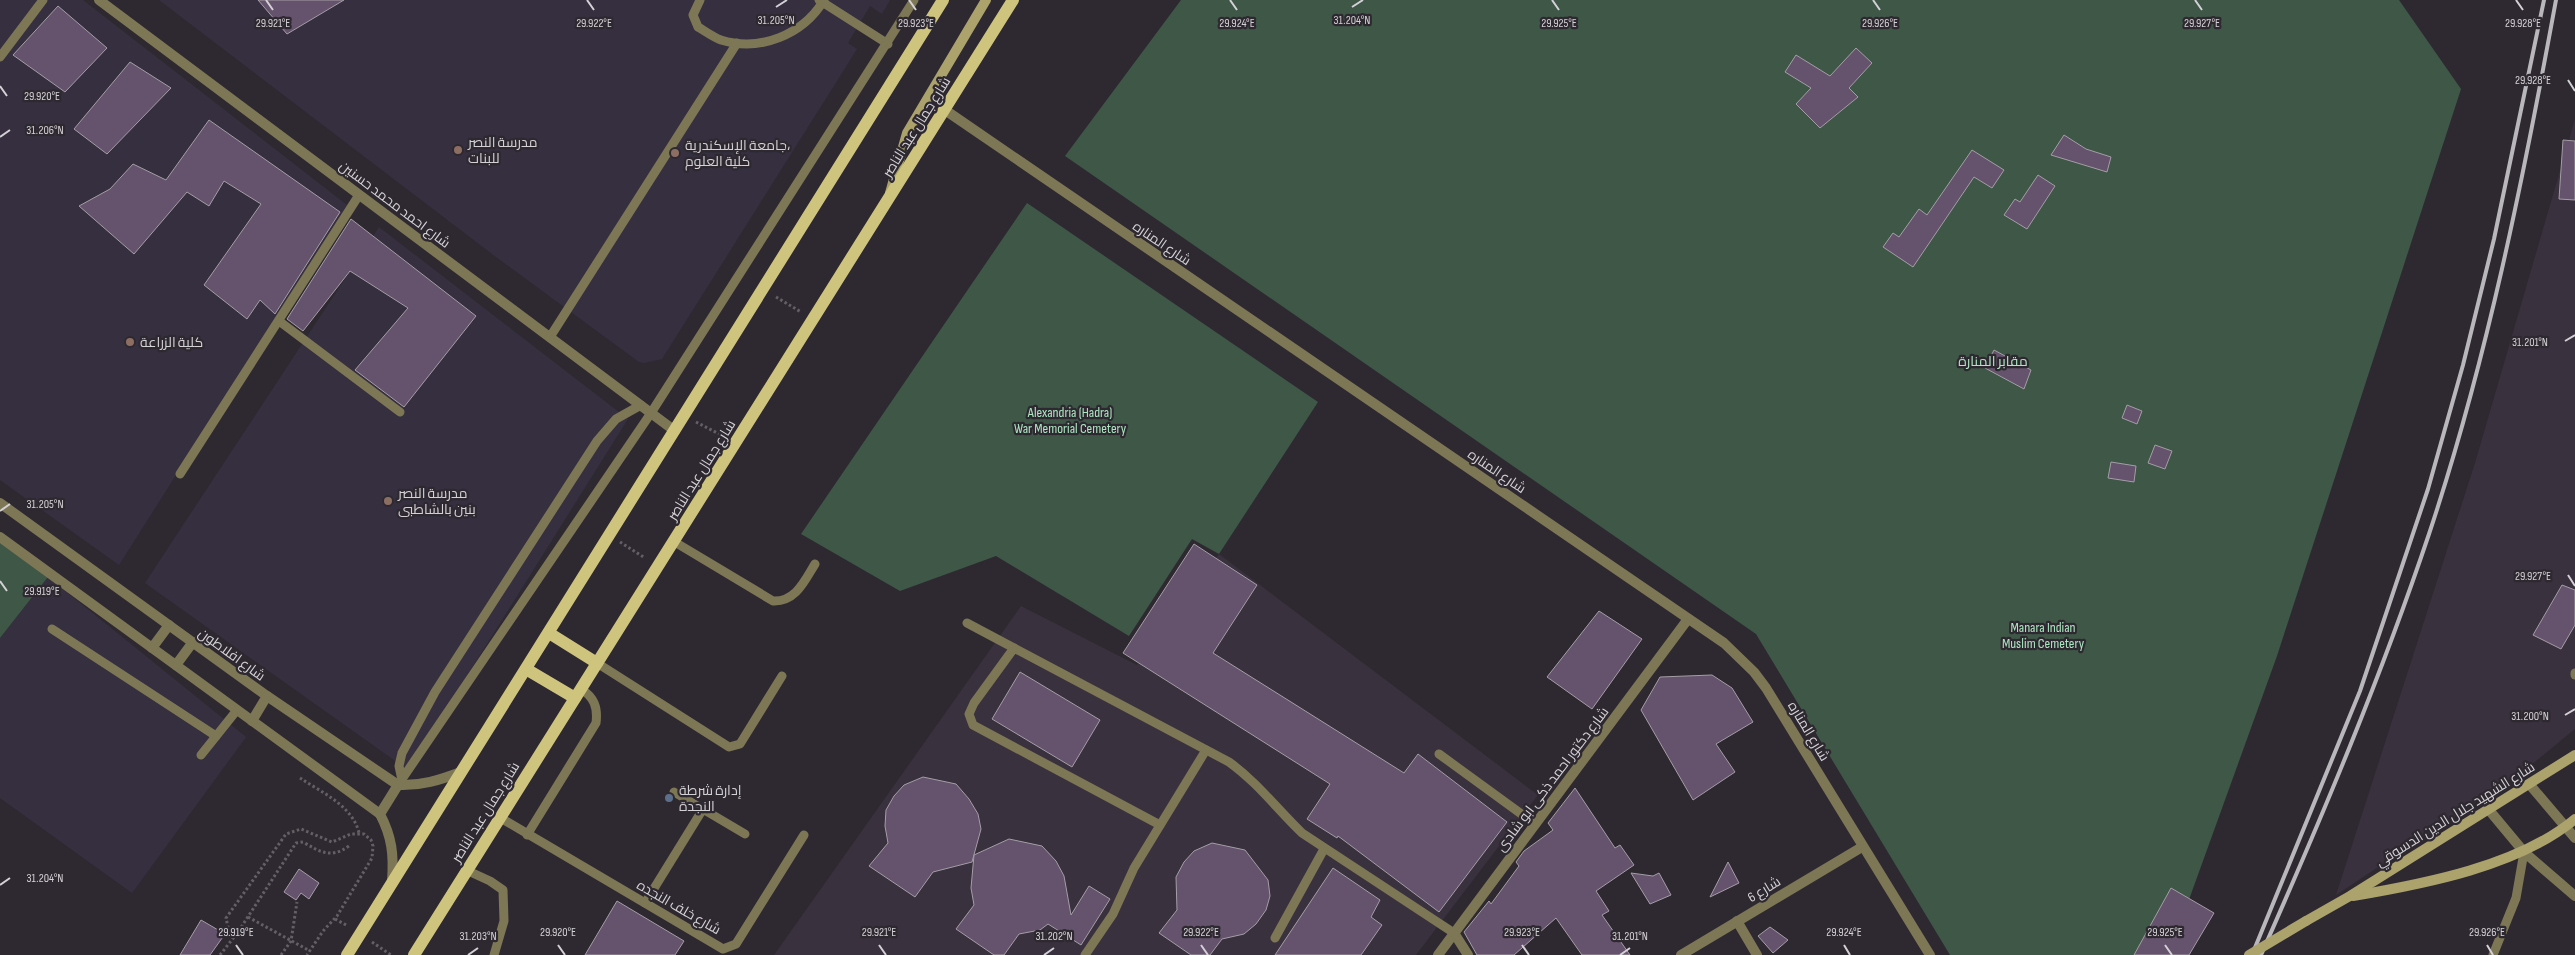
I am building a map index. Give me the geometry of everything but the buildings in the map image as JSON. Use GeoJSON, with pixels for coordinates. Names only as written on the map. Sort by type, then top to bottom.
{"type":"FeatureCollection","features":[{"type":"Feature","properties":{"kind":"main road"},"geometry":{"type":"LineString","coordinates":[[347,955],[943,0]]}},
{"type":"Feature","properties":{"kind":"main road"},"geometry":{"type":"LineString","coordinates":[[889,199],[895,170],[907,133],[986,0]]}},
{"type":"Feature","properties":{"kind":"main road","name":"شارع جمال عبد الناصر"},"geometry":{"type":"LineString","coordinates":[[414,955],[1013,0]]}},
{"type":"Feature","properties":{"kind":"main road"},"geometry":{"type":"LineString","coordinates":[[549,632],[597,663]]}},
{"type":"Feature","properties":{"kind":"main road"},"geometry":{"type":"LineString","coordinates":[[526,669],[578,693]]}},
{"type":"Feature","properties":{"kind":"main road","name":"شارع الشهيد جلال الدين الدسوقي"},"geometry":{"type":"LineString","coordinates":[[2249,955],[2350,896],[2387,871],[2530,785],[2575,755]]}},
{"type":"Feature","properties":{"kind":"main road","name":"شارع الشهيد جلال الدين الدسوقي"},"geometry":{"type":"LineString","coordinates":[[2350,896],[2403,887],[2524,852],[2575,819]]}},
{"type":"Feature","properties":{"kind":"street","name":"شارع احمد محمد حسنين"},"geometry":{"type":"LineString","coordinates":[[98,0],[674,431]]}},
{"type":"Feature","properties":{"kind":"street","name":"شارع المناره"},"geometry":{"type":"LineString","coordinates":[[945,110],[1724,643],[1754,672],[1766,688],[1930,955]]}},
{"type":"Feature","properties":{"kind":"street","name":"شارع افلاطون"},"geometry":{"type":"LineString","coordinates":[[0,503],[267,696],[400,783]]}},
{"type":"Feature","properties":{"kind":"street"},"geometry":{"type":"LineString","coordinates":[[0,537],[380,814],[392,843],[394,858],[392,883]]}},
{"type":"Feature","properties":{"kind":"street","name":"شارع دكتور احمد ذكى ابو شادى"},"geometry":{"type":"LineString","coordinates":[[1438,955],[1688,619]]}},
{"type":"Feature","properties":{"kind":"street"},"geometry":{"type":"LineString","coordinates":[[152,648],[169,625]]}},
{"type":"Feature","properties":{"kind":"street"},"geometry":{"type":"LineString","coordinates":[[176,665],[192,642]]}},
{"type":"Feature","properties":{"kind":"street"},"geometry":{"type":"LineString","coordinates":[[252,721],[267,696]]}},
{"type":"Feature","properties":{"kind":"street"},"geometry":{"type":"LineString","coordinates":[[380,814],[400,783],[413,786],[433,782],[461,772]]}},
{"type":"Feature","properties":{"kind":"street"},"geometry":{"type":"LineString","coordinates":[[2530,785],[2575,838]]}},
{"type":"Feature","properties":{"kind":"street"},"geometry":{"type":"LineString","coordinates":[[2489,810],[2524,852],[2575,896]]}},
{"type":"Feature","properties":{"kind":"street","name":"شارع 6"},"geometry":{"type":"LineString","coordinates":[[1681,955],[1862,847]]}},
{"type":"Feature","properties":{"kind":"street"},"geometry":{"type":"LineString","coordinates":[[1737,921],[1757,955]]}},
{"type":"Feature","properties":{"kind":"street"},"geometry":{"type":"LineString","coordinates":[[1454,933],[1468,955]]}},
{"type":"Feature","properties":{"kind":"lane"},"geometry":{"type":"LineString","coordinates":[[0,57],[43,0]]}},
{"type":"Feature","properties":{"kind":"lane"},"geometry":{"type":"LineString","coordinates":[[700,0],[693,15],[698,27],[720,40],[745,45],[770,42],[794,31],[822,1],[888,44]]}},
{"type":"Feature","properties":{"kind":"lane"},"geometry":{"type":"LineString","coordinates":[[400,783],[651,413],[888,44],[914,0]]}},
{"type":"Feature","properties":{"kind":"lane"},"geometry":{"type":"LineString","coordinates":[[550,337],[736,43]]}},
{"type":"Feature","properties":{"kind":"lane"},"geometry":{"type":"LineString","coordinates":[[180,474],[359,195]]}},
{"type":"Feature","properties":{"kind":"lane"},"geometry":{"type":"LineString","coordinates":[[279,321],[400,412]]}},
{"type":"Feature","properties":{"kind":"lane"},"geometry":{"type":"LineString","coordinates":[[400,783],[399,766],[402,753],[435,692],[597,441],[616,420],[641,405]]}},
{"type":"Feature","properties":{"kind":"lane"},"geometry":{"type":"LineString","coordinates":[[673,541],[774,601],[783,602],[792,597],[815,564]]}},
{"type":"Feature","properties":{"kind":"lane"},"geometry":{"type":"LineString","coordinates":[[967,622],[1206,750],[1250,776],[1282,814],[1324,849],[1454,933]]}},
{"type":"Feature","properties":{"kind":"lane"},"geometry":{"type":"LineString","coordinates":[[52,629],[216,736]]}},
{"type":"Feature","properties":{"kind":"lane"},"geometry":{"type":"LineString","coordinates":[[1014,648],[974,703],[969,714],[973,725],[1160,826]]}},
{"type":"Feature","properties":{"kind":"lane"},"geometry":{"type":"LineString","coordinates":[[597,663],[729,747],[740,744],[782,676]]}},
{"type":"Feature","properties":{"kind":"lane"},"geometry":{"type":"LineString","coordinates":[[527,835],[596,722],[597,712],[590,694],[578,693]]}},
{"type":"Feature","properties":{"kind":"lane"},"geometry":{"type":"LineString","coordinates":[[202,755],[237,710]]}},
{"type":"Feature","properties":{"kind":"lane"},"geometry":{"type":"LineString","coordinates":[[1085,955],[1113,914],[1134,868],[1206,750]]}},
{"type":"Feature","properties":{"kind":"lane"},"geometry":{"type":"LineString","coordinates":[[1439,754],[1535,824]]}},
{"type":"Feature","properties":{"kind":"lane"},"geometry":{"type":"LineString","coordinates":[[674,792],[745,834]]}},
{"type":"Feature","properties":{"kind":"lane"},"geometry":{"type":"LineString","coordinates":[[645,903],[702,809]]}},
{"type":"Feature","properties":{"kind":"lane","name":"شارع خلف النجده"},"geometry":{"type":"LineString","coordinates":[[499,817],[723,949],[736,944],[804,835]]}},
{"type":"Feature","properties":{"kind":"lane"},"geometry":{"type":"LineString","coordinates":[[1275,938],[1324,849]]}},
{"type":"Feature","properties":{"kind":"lane"},"geometry":{"type":"LineString","coordinates":[[2493,955],[2516,898],[2524,852]]}},
{"type":"Feature","properties":{"kind":"lane"},"geometry":{"type":"LineString","coordinates":[[466,870],[504,890],[504,921],[494,955]]}},
{"type":"Feature","properties":{"kind":"path"},"geometry":{"type":"LineString","coordinates":[[763,289],[813,319]]}},
{"type":"Feature","properties":{"kind":"path"},"geometry":{"type":"LineString","coordinates":[[684,415],[735,443]]}},
{"type":"Feature","properties":{"kind":"path"},"geometry":{"type":"LineString","coordinates":[[610,535],[658,566]]}},
{"type":"Feature","properties":{"kind":"path"},"geometry":{"type":"LineString","coordinates":[[300,778],[349,812],[358,825],[359,833]]}},
{"type":"Feature","properties":{"kind":"path"},"geometry":{"type":"LineString","coordinates":[[238,932],[228,927],[226,918],[286,834],[301,829],[332,842],[350,834],[359,833],[371,840],[374,853],[372,858],[337,916],[323,930],[309,953],[248,917]]}},
{"type":"Feature","properties":{"kind":"path"},"geometry":{"type":"LineString","coordinates":[[220,955],[238,932],[296,843],[303,842],[317,851],[328,854],[339,852],[349,846]]}},
{"type":"Feature","properties":{"kind":"path"},"geometry":{"type":"LineString","coordinates":[[281,955],[291,941],[297,902]]}},
{"type":"Feature","properties":{"kind":"shaded area","name":"كلية الزراعة"},"geometry":{"type":"Polygon","coordinates":[[[0,0],[83,0],[347,205],[119,565],[0,480],[0,0]]]}},
{"type":"Feature","properties":{"kind":"shaded area"},"geometry":{"type":"Polygon","coordinates":[[[159,0],[890,0],[882,14],[870,6],[848,43],[857,49],[662,359],[644,363],[639,362],[496,257],[159,0]]]}},
{"type":"Feature","properties":{"kind":"shaded area"},"geometry":{"type":"Polygon","coordinates":[[[2575,119],[2575,729],[2525,770],[2336,895],[2475,463],[2575,119]]]}},
{"type":"Feature","properties":{"kind":"shaded area","name":"مدرسة النصر بنين بالشاطبى"},"geometry":{"type":"Polygon","coordinates":[[[379,227],[628,419],[408,770],[145,583],[379,227]]]}},
{"type":"Feature","properties":{"kind":"shaded area"},"geometry":{"type":"Polygon","coordinates":[[[1219,554],[1538,795],[1416,955],[774,955],[1021,606],[1137,665],[1219,554]]]}},
{"type":"Feature","properties":{"kind":"shaded area"},"geometry":{"type":"Polygon","coordinates":[[[48,577],[246,737],[132,893],[0,798],[0,638],[48,577]]]}},
{"type":"Feature","properties":{"kind":"green space","name":"مقابر المنارة"},"geometry":{"type":"Polygon","coordinates":[[[1181,0],[2399,0],[2461,89],[2277,656],[2169,955],[1950,955],[1756,634],[1065,156],[1181,0]]]}},
{"type":"Feature","properties":{"kind":"green space","name":"Alexandria (Hadra) War Memorial Cemetery"},"geometry":{"type":"Polygon","coordinates":[[[1027,203],[1318,402],[1219,554],[1192,539],[1129,636],[996,556],[900,591],[801,534],[1027,203]]]}},
{"type":"Feature","properties":{"kind":"green space"},"geometry":{"type":"Polygon","coordinates":[[[0,543],[48,577],[0,638],[0,543]]]}},
{"type":"Feature","properties":{"kind":"railway"},"geometry":{"type":"LineString","coordinates":[[2252,955],[2360,691],[2428,489],[2463,365],[2494,239],[2544,0]]}},
{"type":"Feature","properties":{"kind":"railway"},"geometry":{"type":"LineString","coordinates":[[2261,955],[2371,694],[2411,587],[2450,468],[2469,402],[2502,269],[2517,202],[2556,0]]}},
{"type":"Feature","properties":{"kind":"place","name":"مدرسة النصر للبنات"},"geometry":{"type":"Point","coordinates":[458,150]}},
{"type":"Feature","properties":{"kind":"place","name":"جامعة الإسكندرية، كلية العلوم"},"geometry":{"type":"Point","coordinates":[675,153]}},
{"type":"Feature","properties":{"kind":"place","name":"كلية الزراعة"},"geometry":{"type":"Point","coordinates":[130,342]}},
{"type":"Feature","properties":{"kind":"place","name":"مدرسة النصر بنين بالشاطبى"},"geometry":{"type":"Point","coordinates":[388,501]}},
{"type":"Feature","properties":{"kind":"place","name":"إدارة شرطة النجدة"},"geometry":{"type":"Point","coordinates":[669,798]}},
{"type":"Feature","properties":{"kind":"park label","name":"Manara Indian Muslim Cemetery"},"geometry":{"type":"Point","coordinates":[2043,636]}}]}
